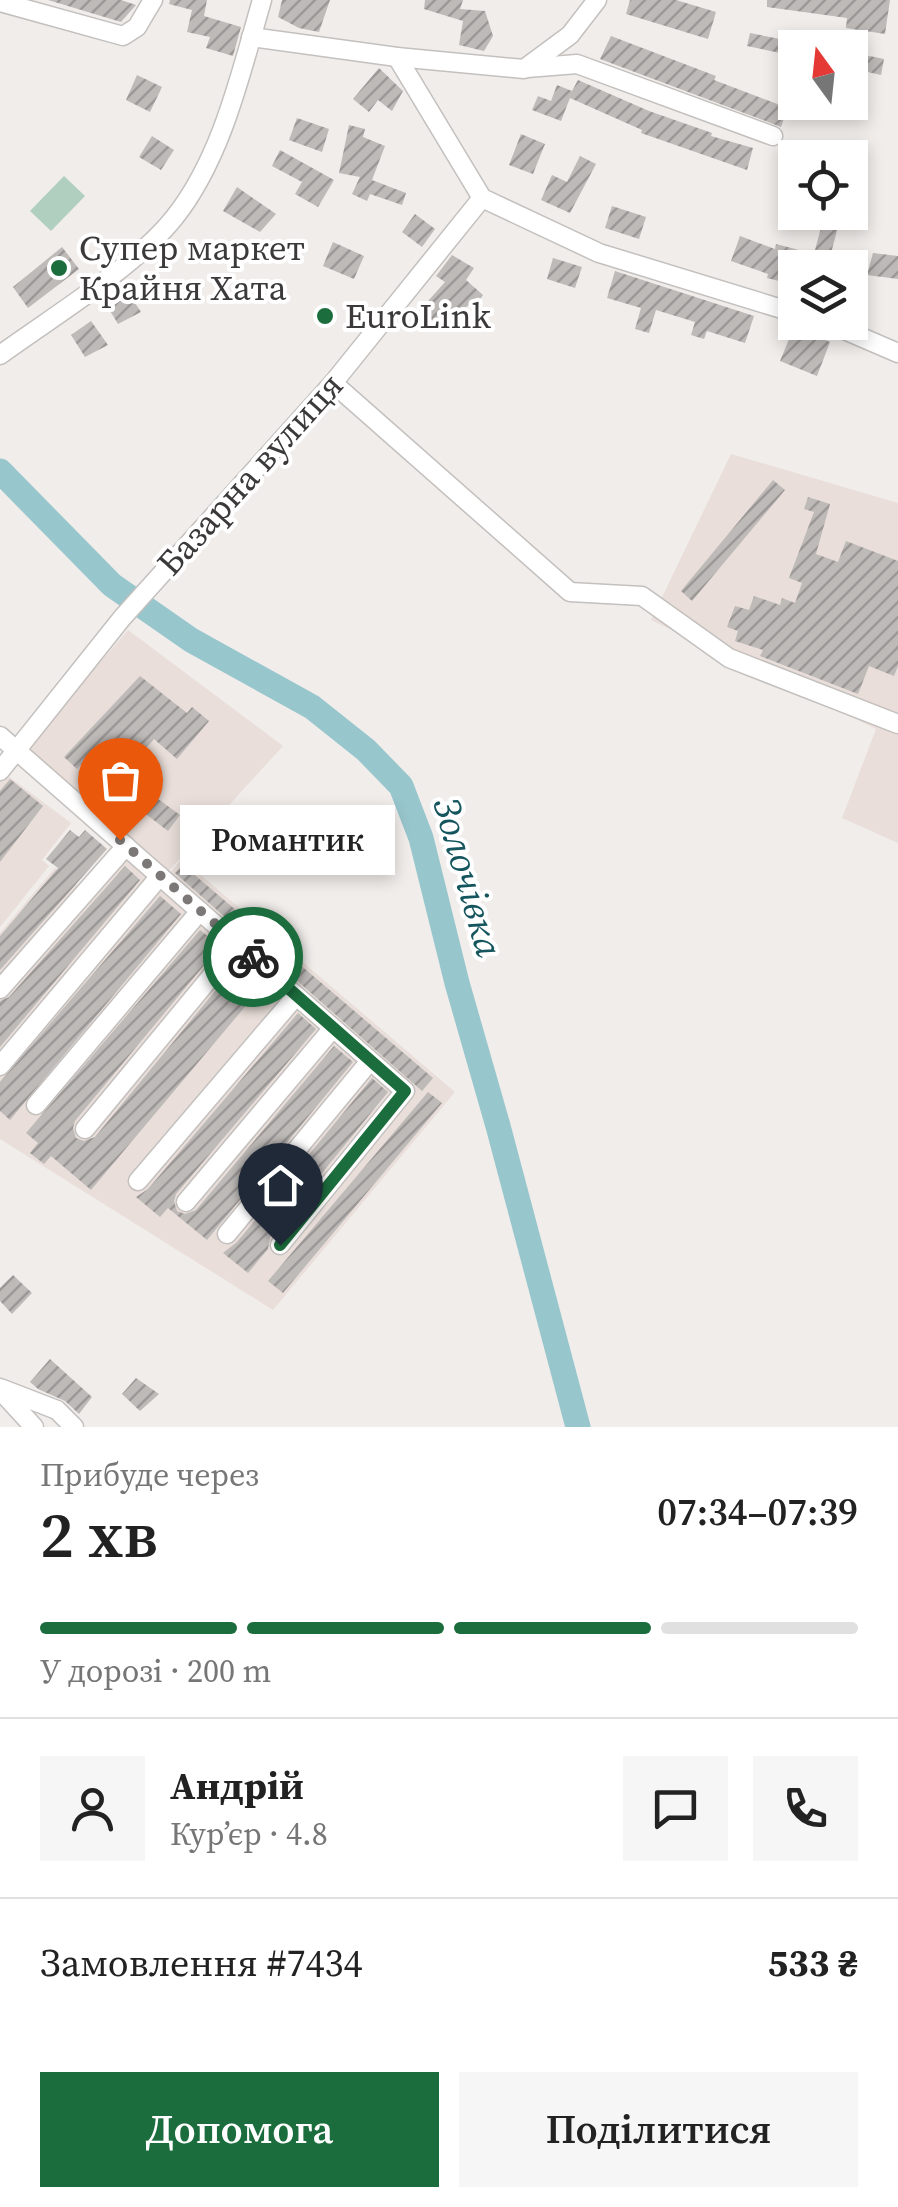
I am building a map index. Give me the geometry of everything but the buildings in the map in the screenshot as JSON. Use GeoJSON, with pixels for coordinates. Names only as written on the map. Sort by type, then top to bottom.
{"type":"FeatureCollection","features":[{"type":"Feature","properties":{"kind":"street"},"geometry":{"type":"LineString","coordinates":[[0,2],[123,36],[137,27],[153,0]]}},
{"type":"Feature","properties":{"kind":"street"},"geometry":{"type":"LineString","coordinates":[[0,355],[141,252],[172,220],[202,174],[262,0]]}},
{"type":"Feature","properties":{"kind":"street"},"geometry":{"type":"LineString","coordinates":[[524,69],[570,36],[597,0]]}},
{"type":"Feature","properties":{"kind":"street"},"geometry":{"type":"LineString","coordinates":[[251,36],[398,58],[524,69],[577,64],[773,136]]}},
{"type":"Feature","properties":{"kind":"street"},"geometry":{"type":"LineString","coordinates":[[398,58],[482,198],[599,253],[778,308]]}},
{"type":"Feature","properties":{"kind":"street","name":"Базарна вулиця"},"geometry":{"type":"LineString","coordinates":[[0,771],[122,618],[333,383],[482,198]]}},
{"type":"Feature","properties":{"kind":"street"},"geometry":{"type":"LineString","coordinates":[[868,340],[898,353]]}},
{"type":"Feature","properties":{"kind":"street"},"geometry":{"type":"LineString","coordinates":[[333,383],[570,592],[642,596],[729,658],[898,724]]}},
{"type":"Feature","properties":{"kind":"street"},"geometry":{"type":"LineString","coordinates":[[0,736],[405,1091],[280,1245]]}},
{"type":"Feature","properties":{"kind":"street"},"geometry":{"type":"LineString","coordinates":[[0,989],[126,846]]}},
{"type":"Feature","properties":{"kind":"street"},"geometry":{"type":"LineString","coordinates":[[0,1066],[160,876]]}},
{"type":"Feature","properties":{"kind":"street"},"geometry":{"type":"LineString","coordinates":[[36,1106],[200,911]]}},
{"type":"Feature","properties":{"kind":"street"},"geometry":{"type":"LineString","coordinates":[[85,1129],[238,944]]}},
{"type":"Feature","properties":{"kind":"street"},"geometry":{"type":"LineString","coordinates":[[138,1181],[296,996]]}},
{"type":"Feature","properties":{"kind":"street"},"geometry":{"type":"LineString","coordinates":[[186,1202],[333,1028]]}},
{"type":"Feature","properties":{"kind":"street"},"geometry":{"type":"LineString","coordinates":[[227,1234],[370,1061]]}},
{"type":"Feature","properties":{"kind":"street"},"geometry":{"type":"LineString","coordinates":[[0,1391],[13,1427]]}},
{"type":"Feature","properties":{"kind":"street"},"geometry":{"type":"LineString","coordinates":[[0,1391],[34,1427]]}},
{"type":"Feature","properties":{"kind":"street"},"geometry":{"type":"LineString","coordinates":[[0,1391],[57,1410],[74,1427]]}},
{"type":"Feature","properties":{"kind":"shaded area"},"geometry":{"type":"Polygon","coordinates":[[[731,454],[898,503],[898,843],[842,818],[876,729],[651,620],[731,454]]]}},
{"type":"Feature","properties":{"kind":"shaded area"},"geometry":{"type":"Polygon","coordinates":[[[128,630],[283,746],[165,875],[27,747],[128,630]]]}},
{"type":"Feature","properties":{"kind":"shaded area"},"geometry":{"type":"Polygon","coordinates":[[[0,770],[71,823],[42,860],[49,866],[0,927],[0,770]]]}},
{"type":"Feature","properties":{"kind":"shaded area"},"geometry":{"type":"Polygon","coordinates":[[[119,848],[161,883],[182,859],[455,1092],[273,1310],[0,1139],[0,933],[55,868],[83,890],[119,848]]]}},
{"type":"Feature","properties":{"kind":"green space"},"geometry":{"type":"Polygon","coordinates":[[[64,176],[85,196],[51,231],[30,211],[64,176]]]}},
{"type":"Feature","properties":{"kind":"waterway","name":"Золочівка"},"geometry":{"type":"LineString","coordinates":[[0,471],[112,585],[191,640],[312,707],[366,750],[401,786],[421,838],[578,1427]]}},
{"type":"Feature","properties":{"kind":"way so far"},"geometry":{"type":"LineString","coordinates":[[120,840],[253,957]]}},
{"type":"Feature","properties":{"kind":"place","name":"Супер маркет Крайня Хата"},"geometry":{"type":"Point","coordinates":[59,268]}},
{"type":"Feature","properties":{"kind":"place","name":"EuroLink"},"geometry":{"type":"Point","coordinates":[325,316]}},
{"type":"Feature","properties":{"kind":"place","name":"Романтик"},"geometry":{"type":"Point","coordinates":[120,840]}},
{"type":"Feature","properties":{"kind":"route"},"geometry":{"type":"LineString","coordinates":[[253,957],[405,1091],[280,1245]]}}]}
